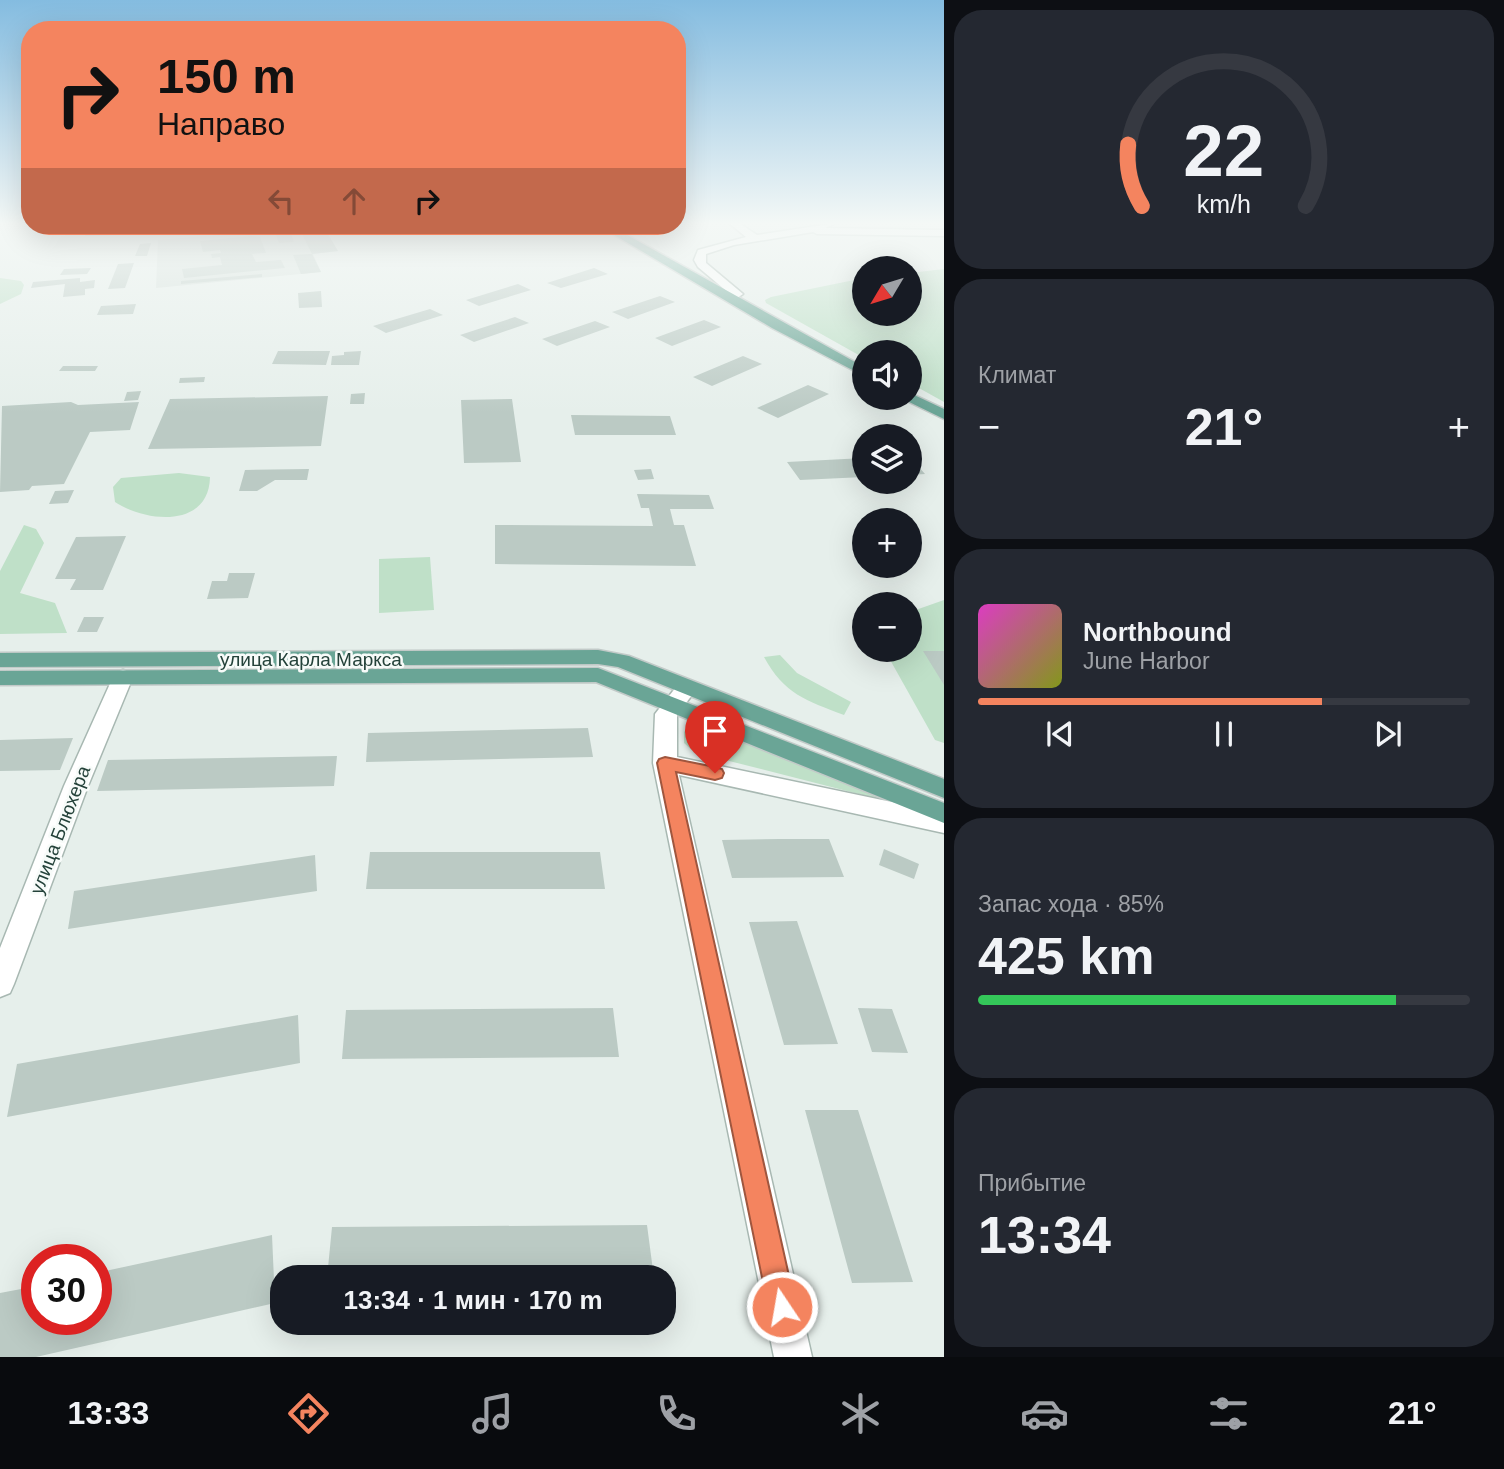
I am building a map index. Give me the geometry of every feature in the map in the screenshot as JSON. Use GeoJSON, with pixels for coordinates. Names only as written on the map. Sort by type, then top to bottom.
{"type":"FeatureCollection","features":[{"type":"Feature","properties":{"kind":"main road"},"geometry":{"type":"LineString","coordinates":[[709,286],[852,365]]}},
{"type":"Feature","properties":{"kind":"main road"},"geometry":{"type":"LineString","coordinates":[[922,403],[944,415]]}},
{"type":"Feature","properties":{"kind":"main road","name":"улица Карла Маркса"},"geometry":{"type":"LineString","coordinates":[[0,660],[598,657],[622,661],[680,695]]}},
{"type":"Feature","properties":{"kind":"main road","name":"улица Карла Маркса"},"geometry":{"type":"LineString","coordinates":[[0,678],[598,675],[680,695]]}},
{"type":"Feature","properties":{"kind":"main road"},"geometry":{"type":"LineString","coordinates":[[680,695],[944,789]]}},
{"type":"Feature","properties":{"kind":"main road"},"geometry":{"type":"LineString","coordinates":[[680,695],[944,813]]}},
{"type":"Feature","properties":{"kind":"street"},"geometry":{"type":"LineString","coordinates":[[728,286],[737,294],[731,299]]}},
{"type":"Feature","properties":{"kind":"street","name":"улица Блюхера"},"geometry":{"type":"LineString","coordinates":[[0,984],[76,786],[123,677]]}},
{"type":"Feature","properties":{"kind":"street"},"geometry":{"type":"LineString","coordinates":[[680,695],[666,714],[665,763],[793,1357]]}},
{"type":"Feature","properties":{"kind":"street"},"geometry":{"type":"LineString","coordinates":[[665,763],[944,823]]}},
{"type":"Feature","properties":{"kind":"green space"},"geometry":{"type":"Polygon","coordinates":[[[0,286],[24,286],[21,294],[0,304],[0,286]]]}},
{"type":"Feature","properties":{"kind":"green space"},"geometry":{"type":"Polygon","coordinates":[[[823,286],[852,286],[852,326],[922,326],[922,286],[944,286],[944,402],[922,390],[922,340],[852,340],[852,351],[765,300],[823,286]]]}},
{"type":"Feature","properties":{"kind":"green space"},"geometry":{"type":"Polygon","coordinates":[[[179,473],[210,477],[207,494],[199,505],[188,513],[159,517],[128,509],[115,502],[113,487],[121,478],[179,473]]]}},
{"type":"Feature","properties":{"kind":"green space"},"geometry":{"type":"Polygon","coordinates":[[[24,525],[36,529],[44,543],[20,593],[55,603],[67,633],[0,634],[0,571],[24,525]]]}},
{"type":"Feature","properties":{"kind":"green space"},"geometry":{"type":"Polygon","coordinates":[[[430,557],[434,610],[379,613],[379,559],[430,557]]]}},
{"type":"Feature","properties":{"kind":"green space"},"geometry":{"type":"Polygon","coordinates":[[[944,600],[944,743],[935,740],[891,662],[922,662],[922,608],[944,600]]]}},
{"type":"Feature","properties":{"kind":"green space"},"geometry":{"type":"Polygon","coordinates":[[[780,655],[797,673],[851,702],[844,715],[808,700],[788,688],[764,657],[780,655]]]}},
{"type":"Feature","properties":{"kind":"green space"},"geometry":{"type":"Polygon","coordinates":[[[693,722],[890,802],[694,752],[684,743],[684,732],[693,722]]]}},
{"type":"Feature","properties":{"kind":"building"},"geometry":{"type":"Polygon","coordinates":[[[65,286],[94,286],[85,289],[85,295],[63,297],[65,286]]]}},
{"type":"Feature","properties":{"kind":"building"},"geometry":{"type":"Polygon","coordinates":[[[109,286],[126,286],[125,288],[108,289],[109,286]]]}},
{"type":"Feature","properties":{"kind":"building"},"geometry":{"type":"Polygon","coordinates":[[[510,286],[523,286],[531,290],[479,306],[466,300],[510,286]]]}},
{"type":"Feature","properties":{"kind":"building"},"geometry":{"type":"Polygon","coordinates":[[[321,291],[322,307],[299,308],[298,293],[321,291]]]}},
{"type":"Feature","properties":{"kind":"building"},"geometry":{"type":"Polygon","coordinates":[[[660,296],[675,302],[628,319],[612,312],[660,296]]]}},
{"type":"Feature","properties":{"kind":"building"},"geometry":{"type":"Polygon","coordinates":[[[136,304],[133,314],[97,315],[101,306],[136,304]]]}},
{"type":"Feature","properties":{"kind":"building"},"geometry":{"type":"Polygon","coordinates":[[[430,309],[443,315],[386,333],[373,326],[430,309]]]}},
{"type":"Feature","properties":{"kind":"building"},"geometry":{"type":"Polygon","coordinates":[[[515,317],[529,323],[474,342],[460,335],[515,317]]]}},
{"type":"Feature","properties":{"kind":"building"},"geometry":{"type":"Polygon","coordinates":[[[704,320],[721,327],[672,346],[655,338],[704,320]]]}},
{"type":"Feature","properties":{"kind":"building"},"geometry":{"type":"Polygon","coordinates":[[[595,321],[610,327],[557,346],[542,339],[595,321]]]}},
{"type":"Feature","properties":{"kind":"building"},"geometry":{"type":"Polygon","coordinates":[[[278,351],[330,351],[326,365],[272,364],[278,351]]]}},
{"type":"Feature","properties":{"kind":"building"},"geometry":{"type":"Polygon","coordinates":[[[361,351],[359,365],[331,365],[332,356],[361,351]]]}},
{"type":"Feature","properties":{"kind":"building"},"geometry":{"type":"Polygon","coordinates":[[[743,356],[762,364],[712,386],[693,377],[743,356]]]}},
{"type":"Feature","properties":{"kind":"building"},"geometry":{"type":"Polygon","coordinates":[[[63,366],[98,366],[95,371],[59,371],[63,366]]]}},
{"type":"Feature","properties":{"kind":"building"},"geometry":{"type":"Polygon","coordinates":[[[205,377],[204,382],[179,383],[180,378],[205,377]]]}},
{"type":"Feature","properties":{"kind":"building"},"geometry":{"type":"Polygon","coordinates":[[[808,385],[829,394],[778,418],[757,408],[808,385]]]}},
{"type":"Feature","properties":{"kind":"building"},"geometry":{"type":"Polygon","coordinates":[[[141,391],[138,400],[124,401],[127,392],[141,391]]]}},
{"type":"Feature","properties":{"kind":"building"},"geometry":{"type":"Polygon","coordinates":[[[365,393],[364,404],[350,404],[351,394],[365,393]]]}},
{"type":"Feature","properties":{"kind":"building"},"geometry":{"type":"Polygon","coordinates":[[[328,396],[321,446],[148,449],[170,399],[328,396]]]}},
{"type":"Feature","properties":{"kind":"building"},"geometry":{"type":"Polygon","coordinates":[[[512,399],[521,462],[464,463],[461,400],[512,399]]]}},
{"type":"Feature","properties":{"kind":"building"},"geometry":{"type":"Polygon","coordinates":[[[71,402],[78,405],[139,402],[130,430],[90,432],[64,484],[0,492],[2,406],[71,402]]]}},
{"type":"Feature","properties":{"kind":"building"},"geometry":{"type":"Polygon","coordinates":[[[571,415],[670,416],[676,435],[575,435],[571,415]]]}},
{"type":"Feature","properties":{"kind":"building"},"geometry":{"type":"Polygon","coordinates":[[[852,459],[852,478],[800,480],[787,462],[852,459]]]}},
{"type":"Feature","properties":{"kind":"building"},"geometry":{"type":"Polygon","coordinates":[[[309,469],[307,480],[275,480],[257,491],[239,491],[245,470],[309,469]]]}},
{"type":"Feature","properties":{"kind":"building"},"geometry":{"type":"Polygon","coordinates":[[[651,469],[654,479],[638,480],[634,470],[651,469]]]}},
{"type":"Feature","properties":{"kind":"building"},"geometry":{"type":"Polygon","coordinates":[[[74,490],[68,503],[49,504],[55,491],[74,490]]]}},
{"type":"Feature","properties":{"kind":"building"},"geometry":{"type":"Polygon","coordinates":[[[637,494],[709,495],[714,509],[670,509],[674,525],[684,525],[696,566],[495,564],[495,525],[653,526],[649,508],[641,508],[637,494]]]}},
{"type":"Feature","properties":{"kind":"building"},"geometry":{"type":"Polygon","coordinates":[[[126,536],[103,590],[70,590],[76,579],[55,579],[76,537],[126,536]]]}},
{"type":"Feature","properties":{"kind":"building"},"geometry":{"type":"Polygon","coordinates":[[[229,573],[255,573],[248,598],[207,599],[212,581],[227,581],[229,573]]]}},
{"type":"Feature","properties":{"kind":"building"},"geometry":{"type":"Polygon","coordinates":[[[84,617],[104,617],[97,632],[77,632],[84,617]]]}},
{"type":"Feature","properties":{"kind":"building"},"geometry":{"type":"Polygon","coordinates":[[[923,651],[944,651],[944,685],[923,651]]]}},
{"type":"Feature","properties":{"kind":"building"},"geometry":{"type":"Polygon","coordinates":[[[588,728],[593,757],[366,762],[368,733],[588,728]]]}},
{"type":"Feature","properties":{"kind":"building"},"geometry":{"type":"Polygon","coordinates":[[[73,738],[60,770],[0,771],[0,740],[73,738]]]}},
{"type":"Feature","properties":{"kind":"building"},"geometry":{"type":"Polygon","coordinates":[[[337,756],[334,786],[97,791],[108,760],[337,756]]]}},
{"type":"Feature","properties":{"kind":"building"},"geometry":{"type":"Polygon","coordinates":[[[829,839],[844,877],[732,878],[722,840],[829,839]]]}},
{"type":"Feature","properties":{"kind":"building"},"geometry":{"type":"Polygon","coordinates":[[[884,849],[919,864],[914,879],[879,865],[884,849]]]}},
{"type":"Feature","properties":{"kind":"building"},"geometry":{"type":"Polygon","coordinates":[[[370,852],[600,852],[605,889],[366,889],[370,852]]]}},
{"type":"Feature","properties":{"kind":"building"},"geometry":{"type":"Polygon","coordinates":[[[315,855],[317,891],[68,929],[74,891],[315,855]]]}},
{"type":"Feature","properties":{"kind":"building"},"geometry":{"type":"Polygon","coordinates":[[[797,921],[838,1044],[784,1045],[749,922],[797,921]]]}},
{"type":"Feature","properties":{"kind":"building"},"geometry":{"type":"Polygon","coordinates":[[[613,1008],[619,1057],[342,1059],[346,1010],[613,1008]]]}},
{"type":"Feature","properties":{"kind":"building"},"geometry":{"type":"Polygon","coordinates":[[[858,1008],[892,1009],[908,1053],[872,1052],[858,1008]]]}},
{"type":"Feature","properties":{"kind":"building"},"geometry":{"type":"Polygon","coordinates":[[[298,1015],[300,1063],[7,1117],[17,1064],[298,1015]]]}},
{"type":"Feature","properties":{"kind":"building"},"geometry":{"type":"Polygon","coordinates":[[[805,1110],[858,1110],[913,1282],[852,1283],[805,1110]]]}},
{"type":"Feature","properties":{"kind":"building"},"geometry":{"type":"Polygon","coordinates":[[[647,1225],[652,1265],[328,1265],[332,1227],[647,1225]]]}},
{"type":"Feature","properties":{"kind":"building"},"geometry":{"type":"Polygon","coordinates":[[[272,1235],[273,1265],[270,1265],[270,1304],[36,1357],[0,1357],[0,1293],[21,1289],[21,1335],[112,1335],[112,1270],[272,1235]]]}},
{"type":"Feature","properties":{"kind":"route"},"geometry":{"type":"LineString","coordinates":[[715,773],[665,763],[782,1307]]}}]}
